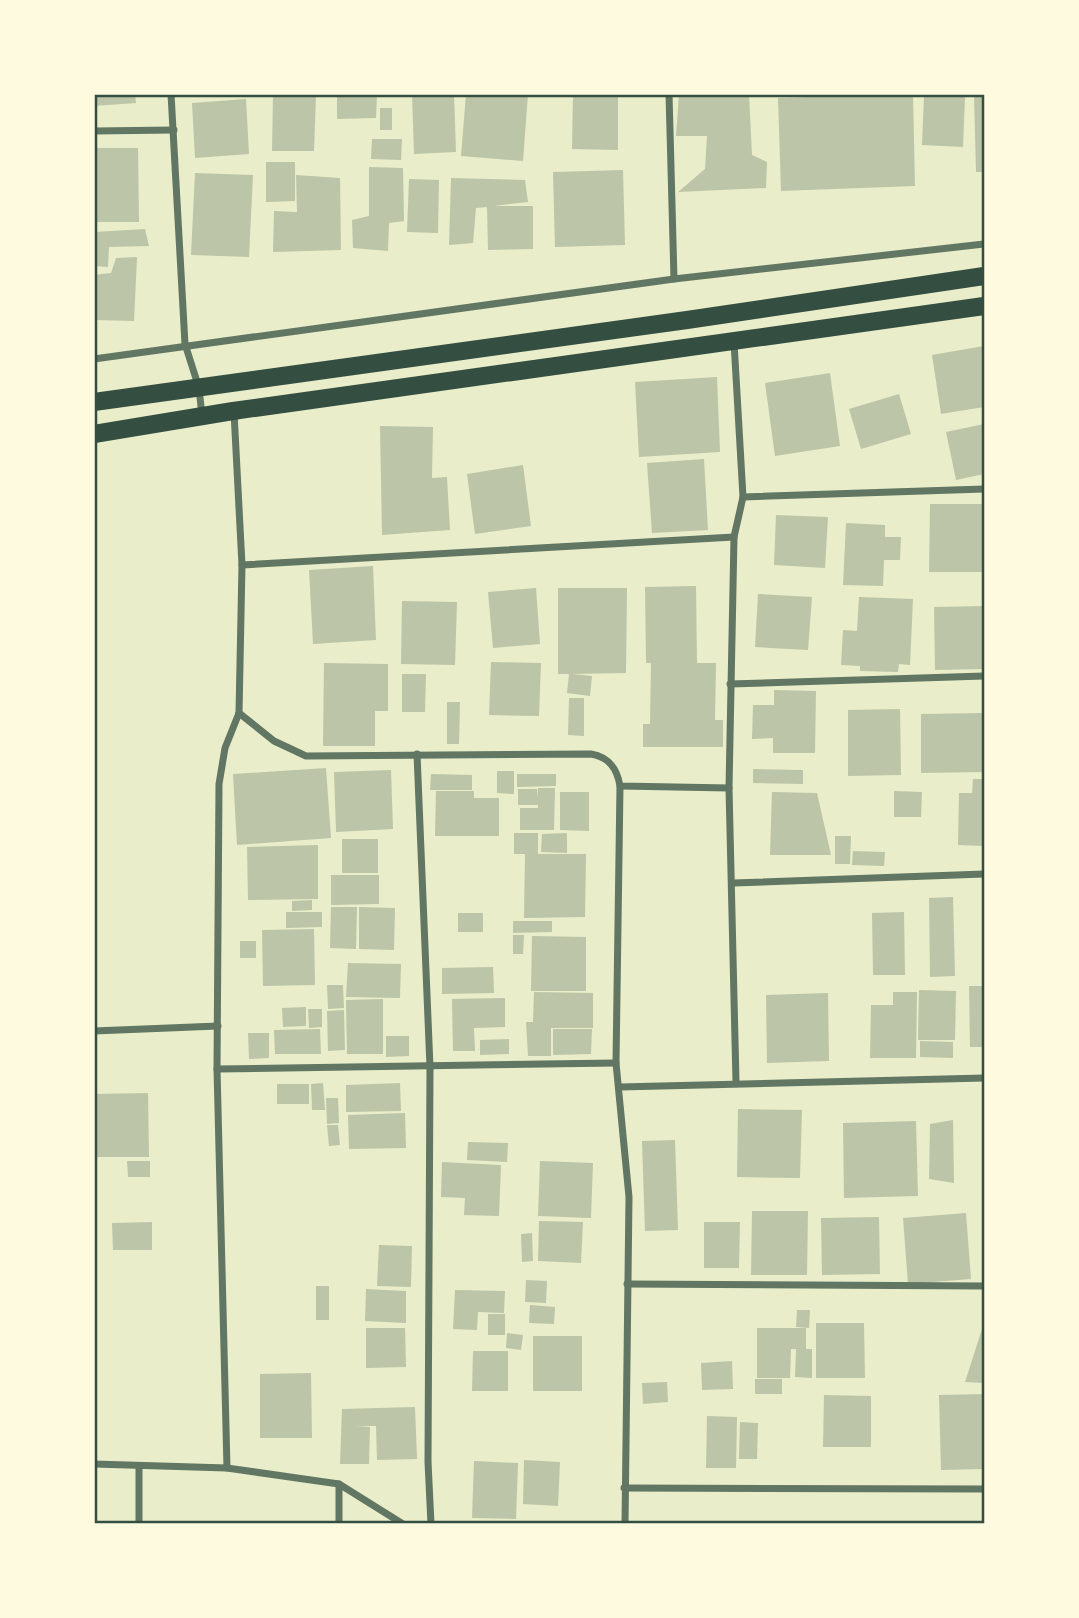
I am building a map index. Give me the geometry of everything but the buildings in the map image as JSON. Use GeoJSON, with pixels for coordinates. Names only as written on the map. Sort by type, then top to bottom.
{"type":"FeatureCollection","features":[{"type":"Feature","properties":{"kind":"main road"},"geometry":{"type":"LineString","coordinates":[[94,402],[985,276]]}},
{"type":"Feature","properties":{"kind":"main road"},"geometry":{"type":"LineString","coordinates":[[94,434],[233,411],[985,306]]}},
{"type":"Feature","properties":{"kind":"street"},"geometry":{"type":"LineString","coordinates":[[171,94],[185,344],[199,388],[202,416]]}},
{"type":"Feature","properties":{"kind":"street"},"geometry":{"type":"LineString","coordinates":[[669,94],[674,279]]}},
{"type":"Feature","properties":{"kind":"street"},"geometry":{"type":"LineString","coordinates":[[94,131],[174,130]]}},
{"type":"Feature","properties":{"kind":"street"},"geometry":{"type":"LineString","coordinates":[[94,359],[185,344],[674,279],[985,244]]}},
{"type":"Feature","properties":{"kind":"street"},"geometry":{"type":"LineString","coordinates":[[734,341],[743,497],[734,537],[730,684],[729,789],[736,1082]]}},
{"type":"Feature","properties":{"kind":"street"},"geometry":{"type":"LineString","coordinates":[[227,1468],[217,1069],[219,784],[225,748],[239,713],[242,565],[233,411]]}},
{"type":"Feature","properties":{"kind":"street"},"geometry":{"type":"LineString","coordinates":[[743,497],[985,489]]}},
{"type":"Feature","properties":{"kind":"street"},"geometry":{"type":"LineString","coordinates":[[242,565],[734,537]]}},
{"type":"Feature","properties":{"kind":"street"},"geometry":{"type":"LineString","coordinates":[[730,684],[985,676]]}},
{"type":"Feature","properties":{"kind":"street"},"geometry":{"type":"LineString","coordinates":[[239,713],[274,741],[306,756],[591,754],[602,756],[612,765],[620,786],[616,1063],[629,1197],[625,1524]]}},
{"type":"Feature","properties":{"kind":"street"},"geometry":{"type":"LineString","coordinates":[[417,754],[430,1068],[430,1524]]}},
{"type":"Feature","properties":{"kind":"street"},"geometry":{"type":"LineString","coordinates":[[620,786],[729,789]]}},
{"type":"Feature","properties":{"kind":"street"},"geometry":{"type":"LineString","coordinates":[[733,883],[985,874]]}},
{"type":"Feature","properties":{"kind":"street"},"geometry":{"type":"LineString","coordinates":[[94,1031],[218,1026]]}},
{"type":"Feature","properties":{"kind":"street"},"geometry":{"type":"LineString","coordinates":[[217,1069],[430,1068],[616,1063]]}},
{"type":"Feature","properties":{"kind":"street"},"geometry":{"type":"LineString","coordinates":[[620,1087],[736,1082],[985,1078]]}},
{"type":"Feature","properties":{"kind":"street"},"geometry":{"type":"LineString","coordinates":[[627,1284],[985,1286]]}},
{"type":"Feature","properties":{"kind":"street"},"geometry":{"type":"LineString","coordinates":[[94,1464],[227,1468],[339,1484],[403,1524]]}},
{"type":"Feature","properties":{"kind":"street"},"geometry":{"type":"LineString","coordinates":[[139,1467],[139,1524]]}},
{"type":"Feature","properties":{"kind":"street"},"geometry":{"type":"LineString","coordinates":[[338,1524],[339,1484]]}},
{"type":"Feature","properties":{"kind":"street"},"geometry":{"type":"LineString","coordinates":[[624,1488],[985,1489]]}}]}
